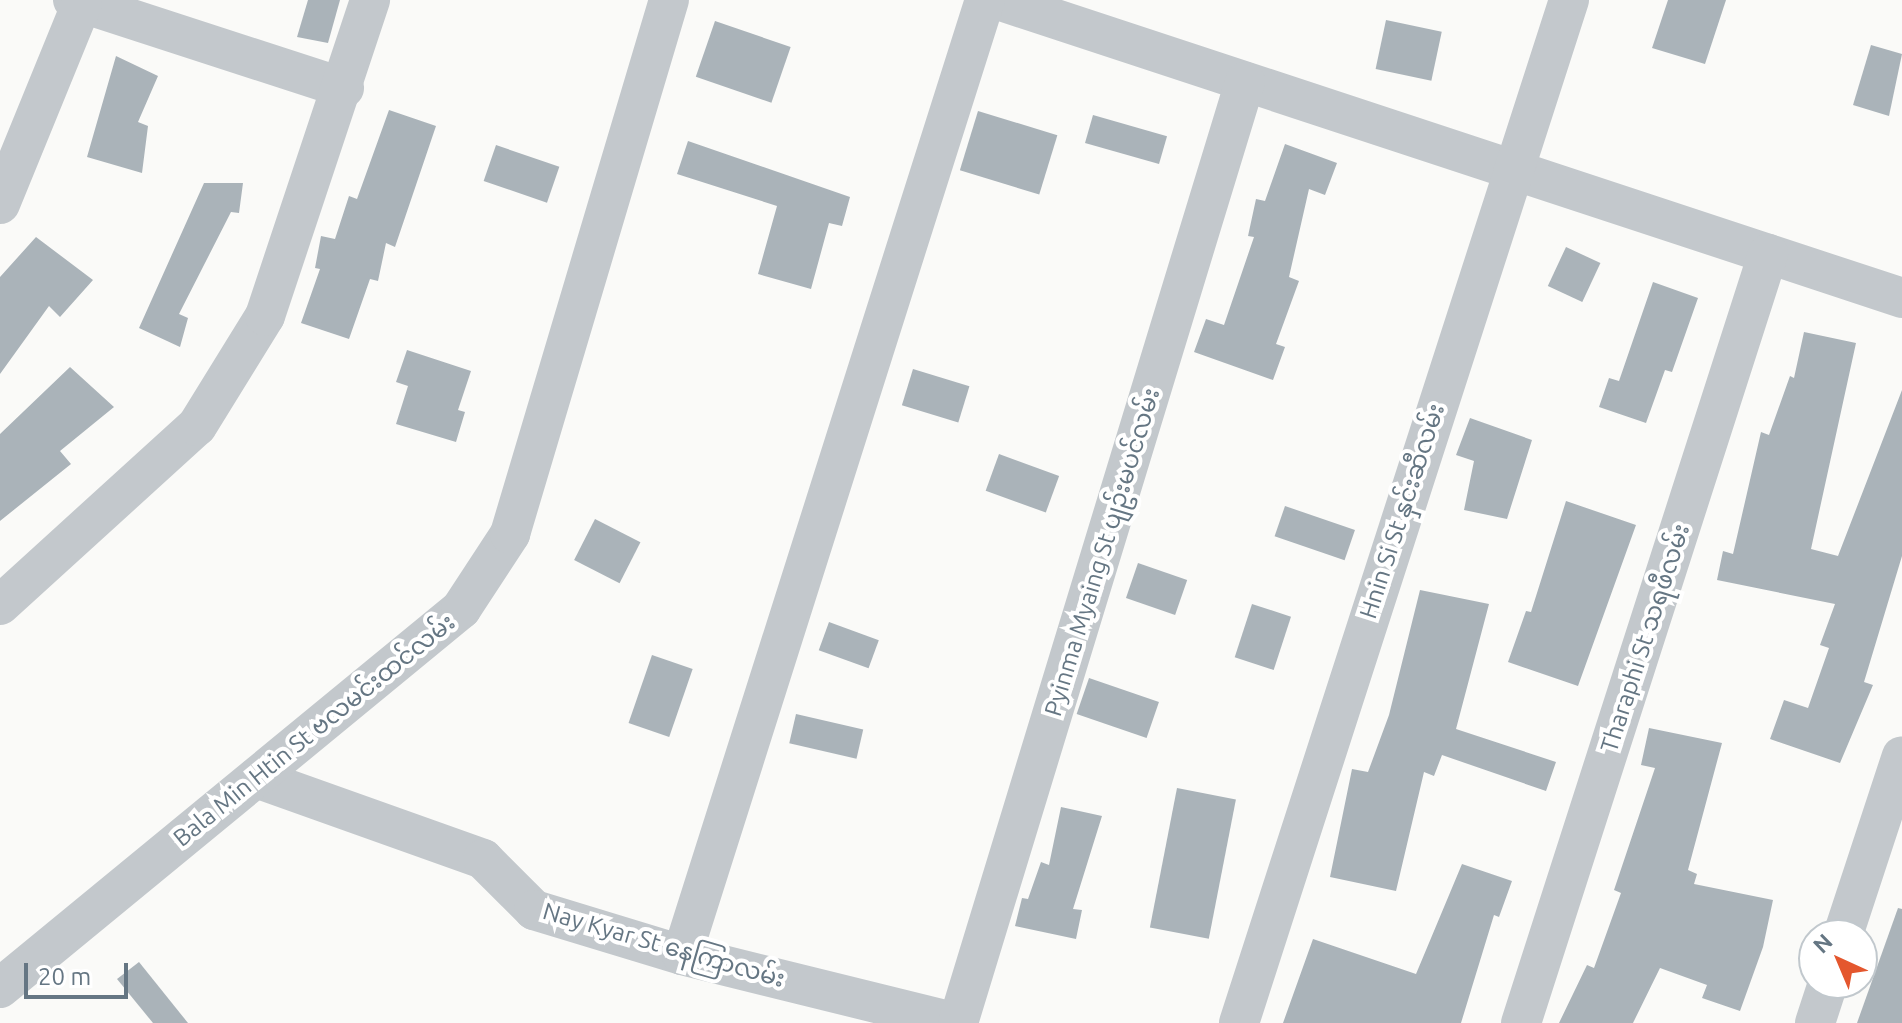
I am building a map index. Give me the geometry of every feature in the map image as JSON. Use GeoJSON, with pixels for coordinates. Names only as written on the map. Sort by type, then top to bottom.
{"type":"FeatureCollection","features":[{"type":"Feature","properties":{"kind":"street"},"geometry":{"type":"LineString","coordinates":[[0,605],[197,426],[265,316],[344,88],[370,0]]}},
{"type":"Feature","properties":{"kind":"street","name":"Bala Min Htin St ဗလမင်းထင်လမ်း"},"geometry":{"type":"LineString","coordinates":[[0,988],[461,609],[510,534],[669,0]]}},
{"type":"Feature","properties":{"kind":"street"},"geometry":{"type":"LineString","coordinates":[[682,955],[985,0]]}},
{"type":"Feature","properties":{"kind":"street"},"geometry":{"type":"LineString","coordinates":[[998,0],[1902,298]]}},
{"type":"Feature","properties":{"kind":"street","name":"Hnin Si St နှင်းဆီလမ်း"},"geometry":{"type":"LineString","coordinates":[[1239,1023],[1511,169],[1569,0]]}},
{"type":"Feature","properties":{"kind":"street"},"geometry":{"type":"LineString","coordinates":[[0,204],[78,2],[344,88]]}},
{"type":"Feature","properties":{"kind":"street","name":"Pyinma Myaing St ပျဥ်းမပင်လမ်း"},"geometry":{"type":"LineString","coordinates":[[957,1023],[1245,82]]}},
{"type":"Feature","properties":{"kind":"street","name":"Tharaphi St သရဖီလမ်း"},"geometry":{"type":"LineString","coordinates":[[1521,1023],[1768,254]]}},
{"type":"Feature","properties":{"kind":"street"},"geometry":{"type":"LineString","coordinates":[[1848,919],[1902,756]]}},
{"type":"Feature","properties":{"kind":"street","name":"Nay Kyar St နေကြာလမ်း"},"geometry":{"type":"LineString","coordinates":[[256,778],[483,859],[534,910],[682,955],[957,1023]]}},
{"type":"Feature","properties":{"kind":"street"},"geometry":{"type":"LineString","coordinates":[[1815,1023],[1823,999]]}},
{"type":"Feature","properties":{"kind":"building"},"geometry":{"type":"Polygon","coordinates":[[[308,0],[340,0],[328,43],[297,37],[308,0]]]}},
{"type":"Feature","properties":{"kind":"building"},"geometry":{"type":"Polygon","coordinates":[[[1668,0],[1726,0],[1705,64],[1652,48],[1668,0]]]}},
{"type":"Feature","properties":{"kind":"building"},"geometry":{"type":"Polygon","coordinates":[[[1386,20],[1442,32],[1431,81],[1376,69],[1386,20]]]}},
{"type":"Feature","properties":{"kind":"building"},"geometry":{"type":"Polygon","coordinates":[[[715,21],[791,47],[771,103],[696,77],[715,21]]]}},
{"type":"Feature","properties":{"kind":"building"},"geometry":{"type":"Polygon","coordinates":[[[1871,45],[1902,54],[1889,116],[1853,105],[1871,45]]]}},
{"type":"Feature","properties":{"kind":"building"},"geometry":{"type":"Polygon","coordinates":[[[116,56],[158,76],[138,122],[148,126],[142,173],[87,157],[116,56]]]}},
{"type":"Feature","properties":{"kind":"building"},"geometry":{"type":"Polygon","coordinates":[[[389,110],[436,126],[395,247],[386,243],[378,281],[370,279],[349,339],[301,323],[320,269],[315,268],[321,236],[335,239],[349,196],[357,199],[389,110]]]}},
{"type":"Feature","properties":{"kind":"building"},"geometry":{"type":"Polygon","coordinates":[[[978,111],[1057,135],[1039,195],[960,170],[978,111]]]}},
{"type":"Feature","properties":{"kind":"building"},"geometry":{"type":"Polygon","coordinates":[[[1093,115],[1167,136],[1159,164],[1085,143],[1093,115]]]}},
{"type":"Feature","properties":{"kind":"building"},"geometry":{"type":"Polygon","coordinates":[[[688,141],[850,197],[842,226],[829,223],[811,289],[758,274],[777,206],[677,174],[688,141]]]}},
{"type":"Feature","properties":{"kind":"building"},"geometry":{"type":"Polygon","coordinates":[[[1285,144],[1337,163],[1325,195],[1309,189],[1289,277],[1299,281],[1276,344],[1285,347],[1273,380],[1194,352],[1206,319],[1224,325],[1254,237],[1248,236],[1256,199],[1265,201],[1285,144]]]}},
{"type":"Feature","properties":{"kind":"building"},"geometry":{"type":"Polygon","coordinates":[[[496,145],[559,167],[547,203],[484,181],[496,145]]]}},
{"type":"Feature","properties":{"kind":"building"},"geometry":{"type":"Polygon","coordinates":[[[204,183],[243,183],[239,213],[231,212],[179,314],[188,318],[180,347],[139,328],[204,183]]]}},
{"type":"Feature","properties":{"kind":"building"},"geometry":{"type":"Polygon","coordinates":[[[36,237],[93,280],[60,317],[49,306],[0,374],[0,277],[36,237]]]}},
{"type":"Feature","properties":{"kind":"building"},"geometry":{"type":"Polygon","coordinates":[[[1566,247],[1600,263],[1582,302],[1548,286],[1566,247]]]}},
{"type":"Feature","properties":{"kind":"building"},"geometry":{"type":"Polygon","coordinates":[[[1653,282],[1698,298],[1672,372],[1665,370],[1646,423],[1599,407],[1609,378],[1619,381],[1653,282]]]}},
{"type":"Feature","properties":{"kind":"building"},"geometry":{"type":"Polygon","coordinates":[[[1804,332],[1856,343],[1811,549],[1838,556],[1902,390],[1902,556],[1864,682],[1873,685],[1840,763],[1770,739],[1784,700],[1808,708],[1829,648],[1820,645],[1835,604],[1717,580],[1723,551],[1733,554],[1761,432],[1769,435],[1790,376],[1794,378],[1804,332]]]}},
{"type":"Feature","properties":{"kind":"building"},"geometry":{"type":"Polygon","coordinates":[[[407,350],[471,371],[458,410],[465,412],[456,442],[396,424],[408,386],[396,382],[407,350]]]}},
{"type":"Feature","properties":{"kind":"building"},"geometry":{"type":"Polygon","coordinates":[[[70,367],[114,407],[60,451],[71,464],[0,521],[0,434],[70,367]]]}},
{"type":"Feature","properties":{"kind":"building"},"geometry":{"type":"Polygon","coordinates":[[[913,369],[969,386],[958,423],[902,405],[913,369]]]}},
{"type":"Feature","properties":{"kind":"building"},"geometry":{"type":"Polygon","coordinates":[[[1470,418],[1532,440],[1507,519],[1464,510],[1474,461],[1456,455],[1470,418]]]}},
{"type":"Feature","properties":{"kind":"building"},"geometry":{"type":"Polygon","coordinates":[[[999,454],[1059,476],[1046,513],[986,491],[999,454]]]}},
{"type":"Feature","properties":{"kind":"building"},"geometry":{"type":"Polygon","coordinates":[[[1566,501],[1636,525],[1578,686],[1508,662],[1526,611],[1531,612],[1566,501]]]}},
{"type":"Feature","properties":{"kind":"building"},"geometry":{"type":"Polygon","coordinates":[[[1285,506],[1355,530],[1345,560],[1275,536],[1285,506]]]}},
{"type":"Feature","properties":{"kind":"building"},"geometry":{"type":"Polygon","coordinates":[[[595,519],[640,542],[620,583],[574,560],[595,519]]]}},
{"type":"Feature","properties":{"kind":"building"},"geometry":{"type":"Polygon","coordinates":[[[1138,563],[1187,580],[1175,615],[1126,598],[1138,563]]]}},
{"type":"Feature","properties":{"kind":"building"},"geometry":{"type":"Polygon","coordinates":[[[1420,590],[1489,604],[1456,729],[1556,762],[1546,791],[1442,755],[1434,776],[1424,772],[1396,891],[1330,877],[1352,769],[1368,772],[1389,715],[1420,590]]]}},
{"type":"Feature","properties":{"kind":"building"},"geometry":{"type":"Polygon","coordinates":[[[1252,604],[1291,617],[1274,670],[1235,657],[1252,604]]]}},
{"type":"Feature","properties":{"kind":"building"},"geometry":{"type":"Polygon","coordinates":[[[829,622],[879,640],[869,668],[819,650],[829,622]]]}},
{"type":"Feature","properties":{"kind":"building"},"geometry":{"type":"Polygon","coordinates":[[[652,655],[693,669],[669,737],[629,723],[652,655]]]}},
{"type":"Feature","properties":{"kind":"building"},"geometry":{"type":"Polygon","coordinates":[[[1089,678],[1159,702],[1147,738],[1077,714],[1089,678]]]}},
{"type":"Feature","properties":{"kind":"building"},"geometry":{"type":"Polygon","coordinates":[[[796,714],[863,730],[856,759],[789,743],[796,714]]]}},
{"type":"Feature","properties":{"kind":"building"},"geometry":{"type":"Polygon","coordinates":[[[1649,728],[1722,743],[1688,870],[1697,874],[1694,884],[1773,900],[1763,947],[1740,1011],[1702,998],[1707,985],[1660,968],[1633,1023],[1559,1023],[1587,965],[1594,968],[1621,893],[1614,890],[1655,768],[1641,765],[1649,728]]]}},
{"type":"Feature","properties":{"kind":"building"},"geometry":{"type":"Polygon","coordinates":[[[1177,788],[1236,799],[1209,939],[1150,927],[1177,788]]]}},
{"type":"Feature","properties":{"kind":"building"},"geometry":{"type":"Polygon","coordinates":[[[1061,807],[1102,816],[1073,909],[1082,910],[1076,939],[1015,926],[1022,898],[1028,899],[1041,862],[1049,865],[1061,807]]]}},
{"type":"Feature","properties":{"kind":"building"},"geometry":{"type":"Polygon","coordinates":[[[1462,864],[1512,881],[1499,917],[1494,915],[1461,1023],[1283,1023],[1313,939],[1416,974],[1462,864]]]}},
{"type":"Feature","properties":{"kind":"building"},"geometry":{"type":"Polygon","coordinates":[[[1898,908],[1902,909],[1902,1023],[1857,1023],[1866,999],[1878,999],[1878,964],[1898,908]]]}},
{"type":"Feature","properties":{"kind":"building"},"geometry":{"type":"Polygon","coordinates":[[[139,962],[188,1023],[153,1023],[117,979],[139,962]]]}}]}
